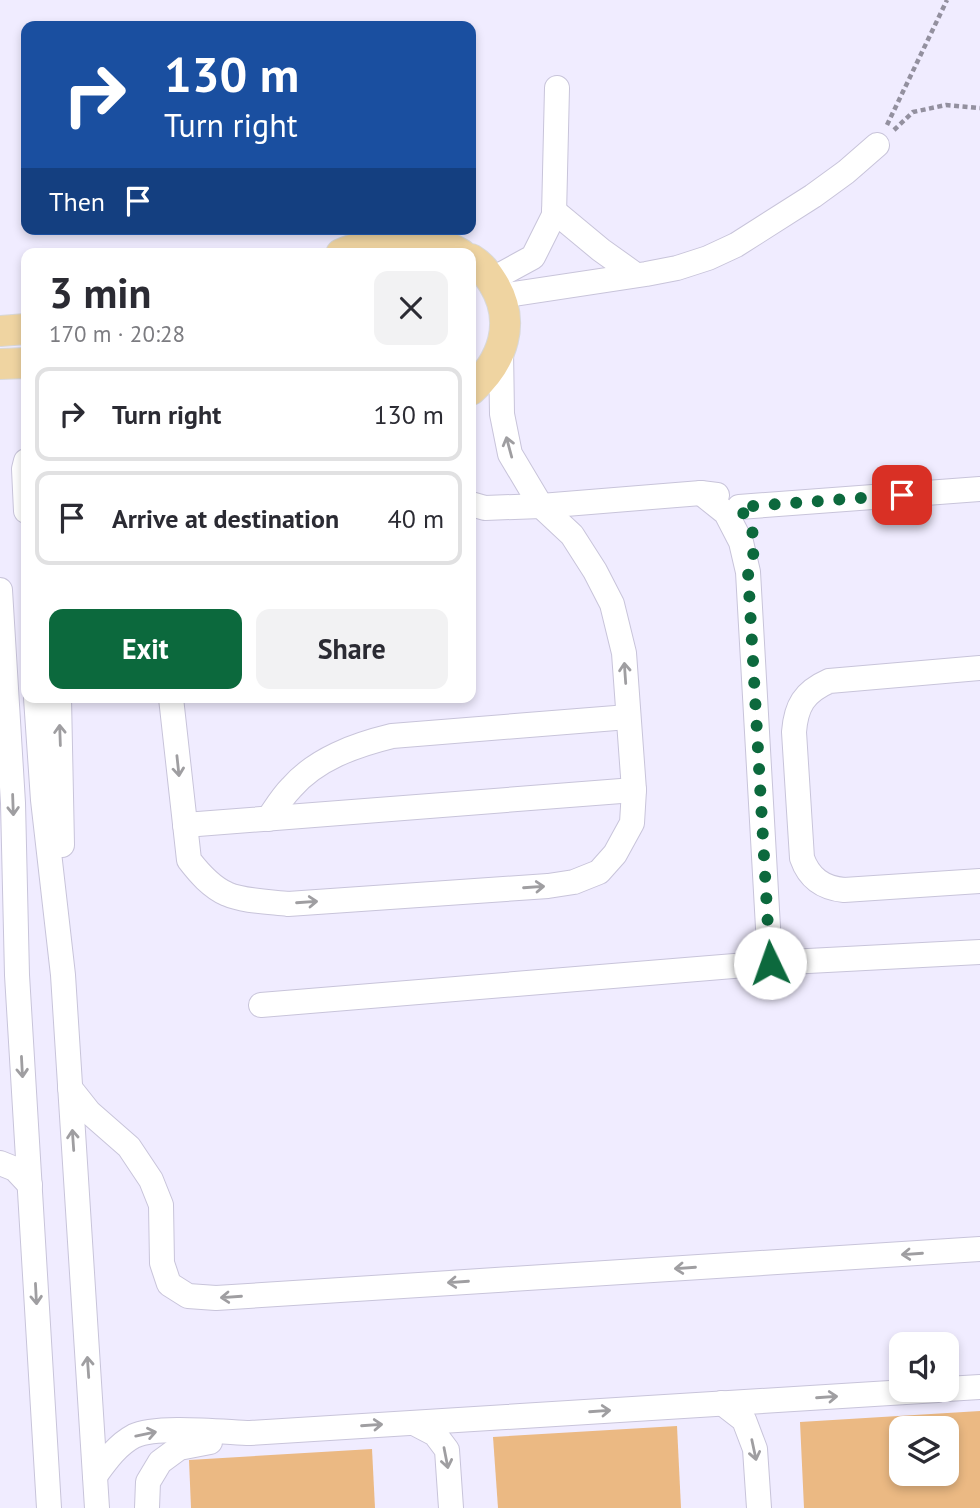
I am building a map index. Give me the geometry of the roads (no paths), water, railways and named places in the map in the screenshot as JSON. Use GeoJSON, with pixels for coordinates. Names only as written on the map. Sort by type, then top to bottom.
{"type":"FeatureCollection","features":[{"type":"Feature","properties":{"kind":"main road"},"geometry":{"type":"LineString","coordinates":[[361,248],[399,237],[424,239],[450,248]]}},
{"type":"Feature","properties":{"kind":"main road"},"geometry":{"type":"LineString","coordinates":[[476,385],[486,375],[501,350],[505,330],[504,309],[487,278]]}},
{"type":"Feature","properties":{"kind":"main road"},"geometry":{"type":"LineString","coordinates":[[0,331],[21,329]]}},
{"type":"Feature","properties":{"kind":"main road"},"geometry":{"type":"LineString","coordinates":[[0,364],[21,363]]}},
{"type":"Feature","properties":{"kind":"lane"},"geometry":{"type":"LineString","coordinates":[[487,278],[533,257],[554,215],[556,88]]}},
{"type":"Feature","properties":{"kind":"lane"},"geometry":{"type":"LineString","coordinates":[[487,278],[636,275],[677,268],[708,258],[736,246],[813,196],[877,145]]}},
{"type":"Feature","properties":{"kind":"lane"},"geometry":{"type":"LineString","coordinates":[[554,211],[636,275]]}},
{"type":"Feature","properties":{"kind":"lane"},"geometry":{"type":"LineString","coordinates":[[172,703],[189,860],[206,880],[227,894],[288,904],[548,886],[573,882],[599,872],[615,854],[632,822],[634,790],[624,653],[612,604],[595,571],[572,535],[541,506],[510,454],[502,414],[501,350]]}},
{"type":"Feature","properties":{"kind":"lane"},"geometry":{"type":"LineString","coordinates":[[739,507],[980,489]]}},
{"type":"Feature","properties":{"kind":"lane"},"geometry":{"type":"LineString","coordinates":[[701,493],[731,520],[741,542],[748,572],[770,963]]}},
{"type":"Feature","properties":{"kind":"lane"},"geometry":{"type":"LineString","coordinates":[[476,506],[485,509],[715,494],[739,507],[753,531],[755,545],[748,572]]}},
{"type":"Feature","properties":{"kind":"lane"},"geometry":{"type":"LineString","coordinates":[[0,590],[13,803],[17,975],[49,1508]]}},
{"type":"Feature","properties":{"kind":"lane"},"geometry":{"type":"LineString","coordinates":[[980,668],[829,681],[818,686],[802,702],[797,712],[794,732],[802,858],[805,867],[817,881],[834,889],[844,890],[980,881]]}},
{"type":"Feature","properties":{"kind":"lane"},"geometry":{"type":"LineString","coordinates":[[36,703],[43,800],[63,975],[97,1508]]}},
{"type":"Feature","properties":{"kind":"lane"},"geometry":{"type":"LineString","coordinates":[[59,703],[63,975]]}},
{"type":"Feature","properties":{"kind":"lane"},"geometry":{"type":"LineString","coordinates":[[268,819],[291,787],[313,768],[364,743],[392,736],[628,717]]}},
{"type":"Feature","properties":{"kind":"lane"},"geometry":{"type":"LineString","coordinates":[[185,825],[634,790]]}},
{"type":"Feature","properties":{"kind":"lane"},"geometry":{"type":"LineString","coordinates":[[0,856],[17,975]]}},
{"type":"Feature","properties":{"kind":"lane"},"geometry":{"type":"LineString","coordinates":[[261,1005],[770,963],[980,952]]}},
{"type":"Feature","properties":{"kind":"lane"},"geometry":{"type":"LineString","coordinates":[[0,1030],[19,1007]]}},
{"type":"Feature","properties":{"kind":"lane"},"geometry":{"type":"LineString","coordinates":[[70,1087],[89,1111],[129,1147],[150,1180],[161,1205],[162,1264],[169,1284],[188,1296],[216,1298],[980,1249]]}},
{"type":"Feature","properties":{"kind":"lane"},"geometry":{"type":"LineString","coordinates":[[0,1163],[15,1169],[30,1185]]}},
{"type":"Feature","properties":{"kind":"lane"},"geometry":{"type":"LineString","coordinates":[[959,1388],[980,1387]]}},
{"type":"Feature","properties":{"kind":"lane"},"geometry":{"type":"LineString","coordinates":[[95,1476],[113,1452],[134,1436],[152,1431],[250,1433],[889,1393]]}},
{"type":"Feature","properties":{"kind":"lane"},"geometry":{"type":"LineString","coordinates":[[722,1404],[744,1420],[755,1449],[759,1508]]}},
{"type":"Feature","properties":{"kind":"lane"},"geometry":{"type":"LineString","coordinates":[[414,1423],[435,1434],[447,1450],[451,1508]]}},
{"type":"Feature","properties":{"kind":"lane"},"geometry":{"type":"LineString","coordinates":[[147,1508],[148,1482],[160,1462],[179,1448],[250,1433]]}}]}
